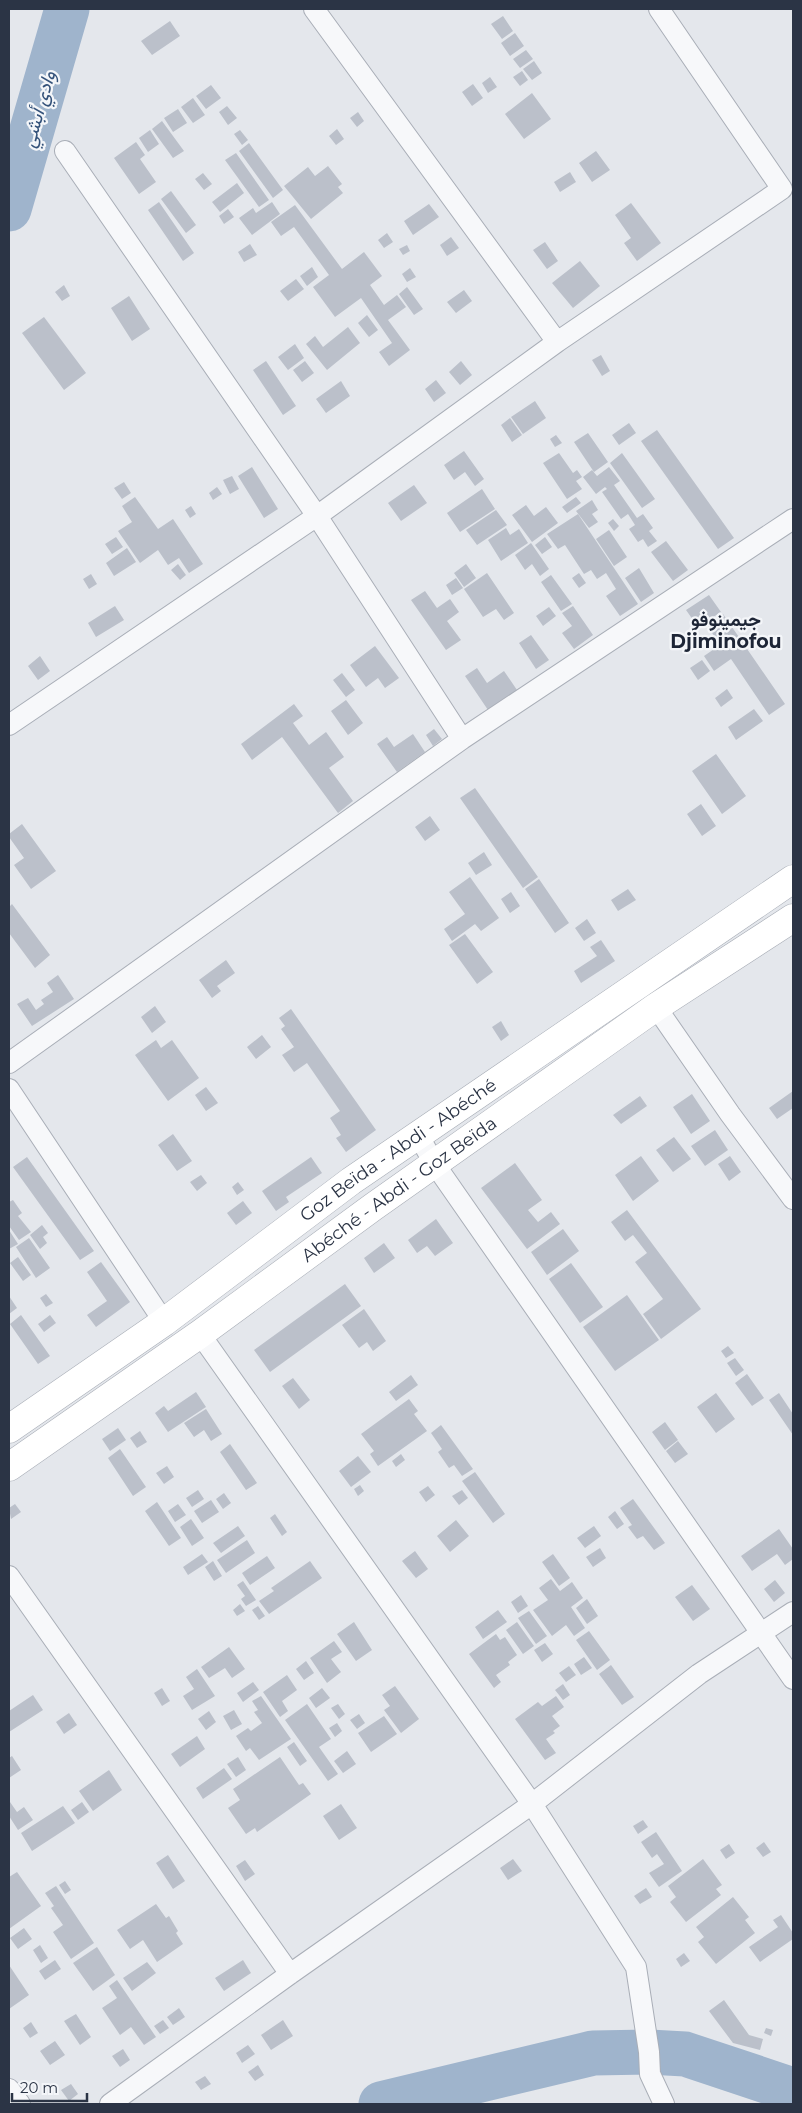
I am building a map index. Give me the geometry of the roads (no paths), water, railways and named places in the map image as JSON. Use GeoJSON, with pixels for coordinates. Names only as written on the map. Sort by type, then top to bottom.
{"type":"FeatureCollection","features":[{"type":"Feature","properties":{"kind":"main road","name":"Goz Beïda - Abdi - Abéché"},"geometry":{"type":"LineString","coordinates":[[9,1428],[164,1322],[351,1180],[793,879]]}},
{"type":"Feature","properties":{"kind":"main road","name":"Abéché - Abdi - Goz Beïda"},"geometry":{"type":"LineString","coordinates":[[9,1467],[200,1334],[434,1163],[656,1007],[793,918]]}},
{"type":"Feature","properties":{"kind":"street"},"geometry":{"type":"LineString","coordinates":[[314,9],[557,342]]}},
{"type":"Feature","properties":{"kind":"street"},"geometry":{"type":"LineString","coordinates":[[9,725],[317,516],[557,342],[788,185],[659,9]]}},
{"type":"Feature","properties":{"kind":"street"},"geometry":{"type":"LineString","coordinates":[[65,151],[317,516],[462,739]]}},
{"type":"Feature","properties":{"kind":"street"},"geometry":{"type":"LineString","coordinates":[[9,1063],[462,739],[793,520]]}},
{"type":"Feature","properties":{"kind":"street"},"geometry":{"type":"LineString","coordinates":[[656,1007],[730,1114],[793,1199]]}},
{"type":"Feature","properties":{"kind":"street"},"geometry":{"type":"LineString","coordinates":[[9,1089],[164,1322]]}},
{"type":"Feature","properties":{"kind":"street"},"geometry":{"type":"LineString","coordinates":[[418,1135],[434,1163],[793,1679]]}},
{"type":"Feature","properties":{"kind":"street"},"geometry":{"type":"LineString","coordinates":[[200,1334],[532,1804],[636,1967],[649,2052],[650,2074],[664,2104]]}},
{"type":"Feature","properties":{"kind":"street"},"geometry":{"type":"LineString","coordinates":[[9,1576],[290,1974]]}},
{"type":"Feature","properties":{"kind":"street"},"geometry":{"type":"LineString","coordinates":[[110,2104],[290,1974],[532,1804],[663,1700],[793,1612]]}},
{"type":"Feature","properties":{"kind":"street"},"geometry":{"type":"LineString","coordinates":[[9,2089],[20,2104]]}},
{"type":"Feature","properties":{"kind":"waterway","name":"وادي أبشي"},"geometry":{"type":"LineString","coordinates":[[9,209],[67,9]]}},
{"type":"Feature","properties":{"kind":"waterway"},"geometry":{"type":"LineString","coordinates":[[381,2104],[593,2053],[649,2052],[685,2054],[793,2090]]}},
{"type":"Feature","properties":{"kind":"district","name":"جيمينوفو Djiminofou"},"geometry":{"type":"Point","coordinates":[726,630]}}]}
